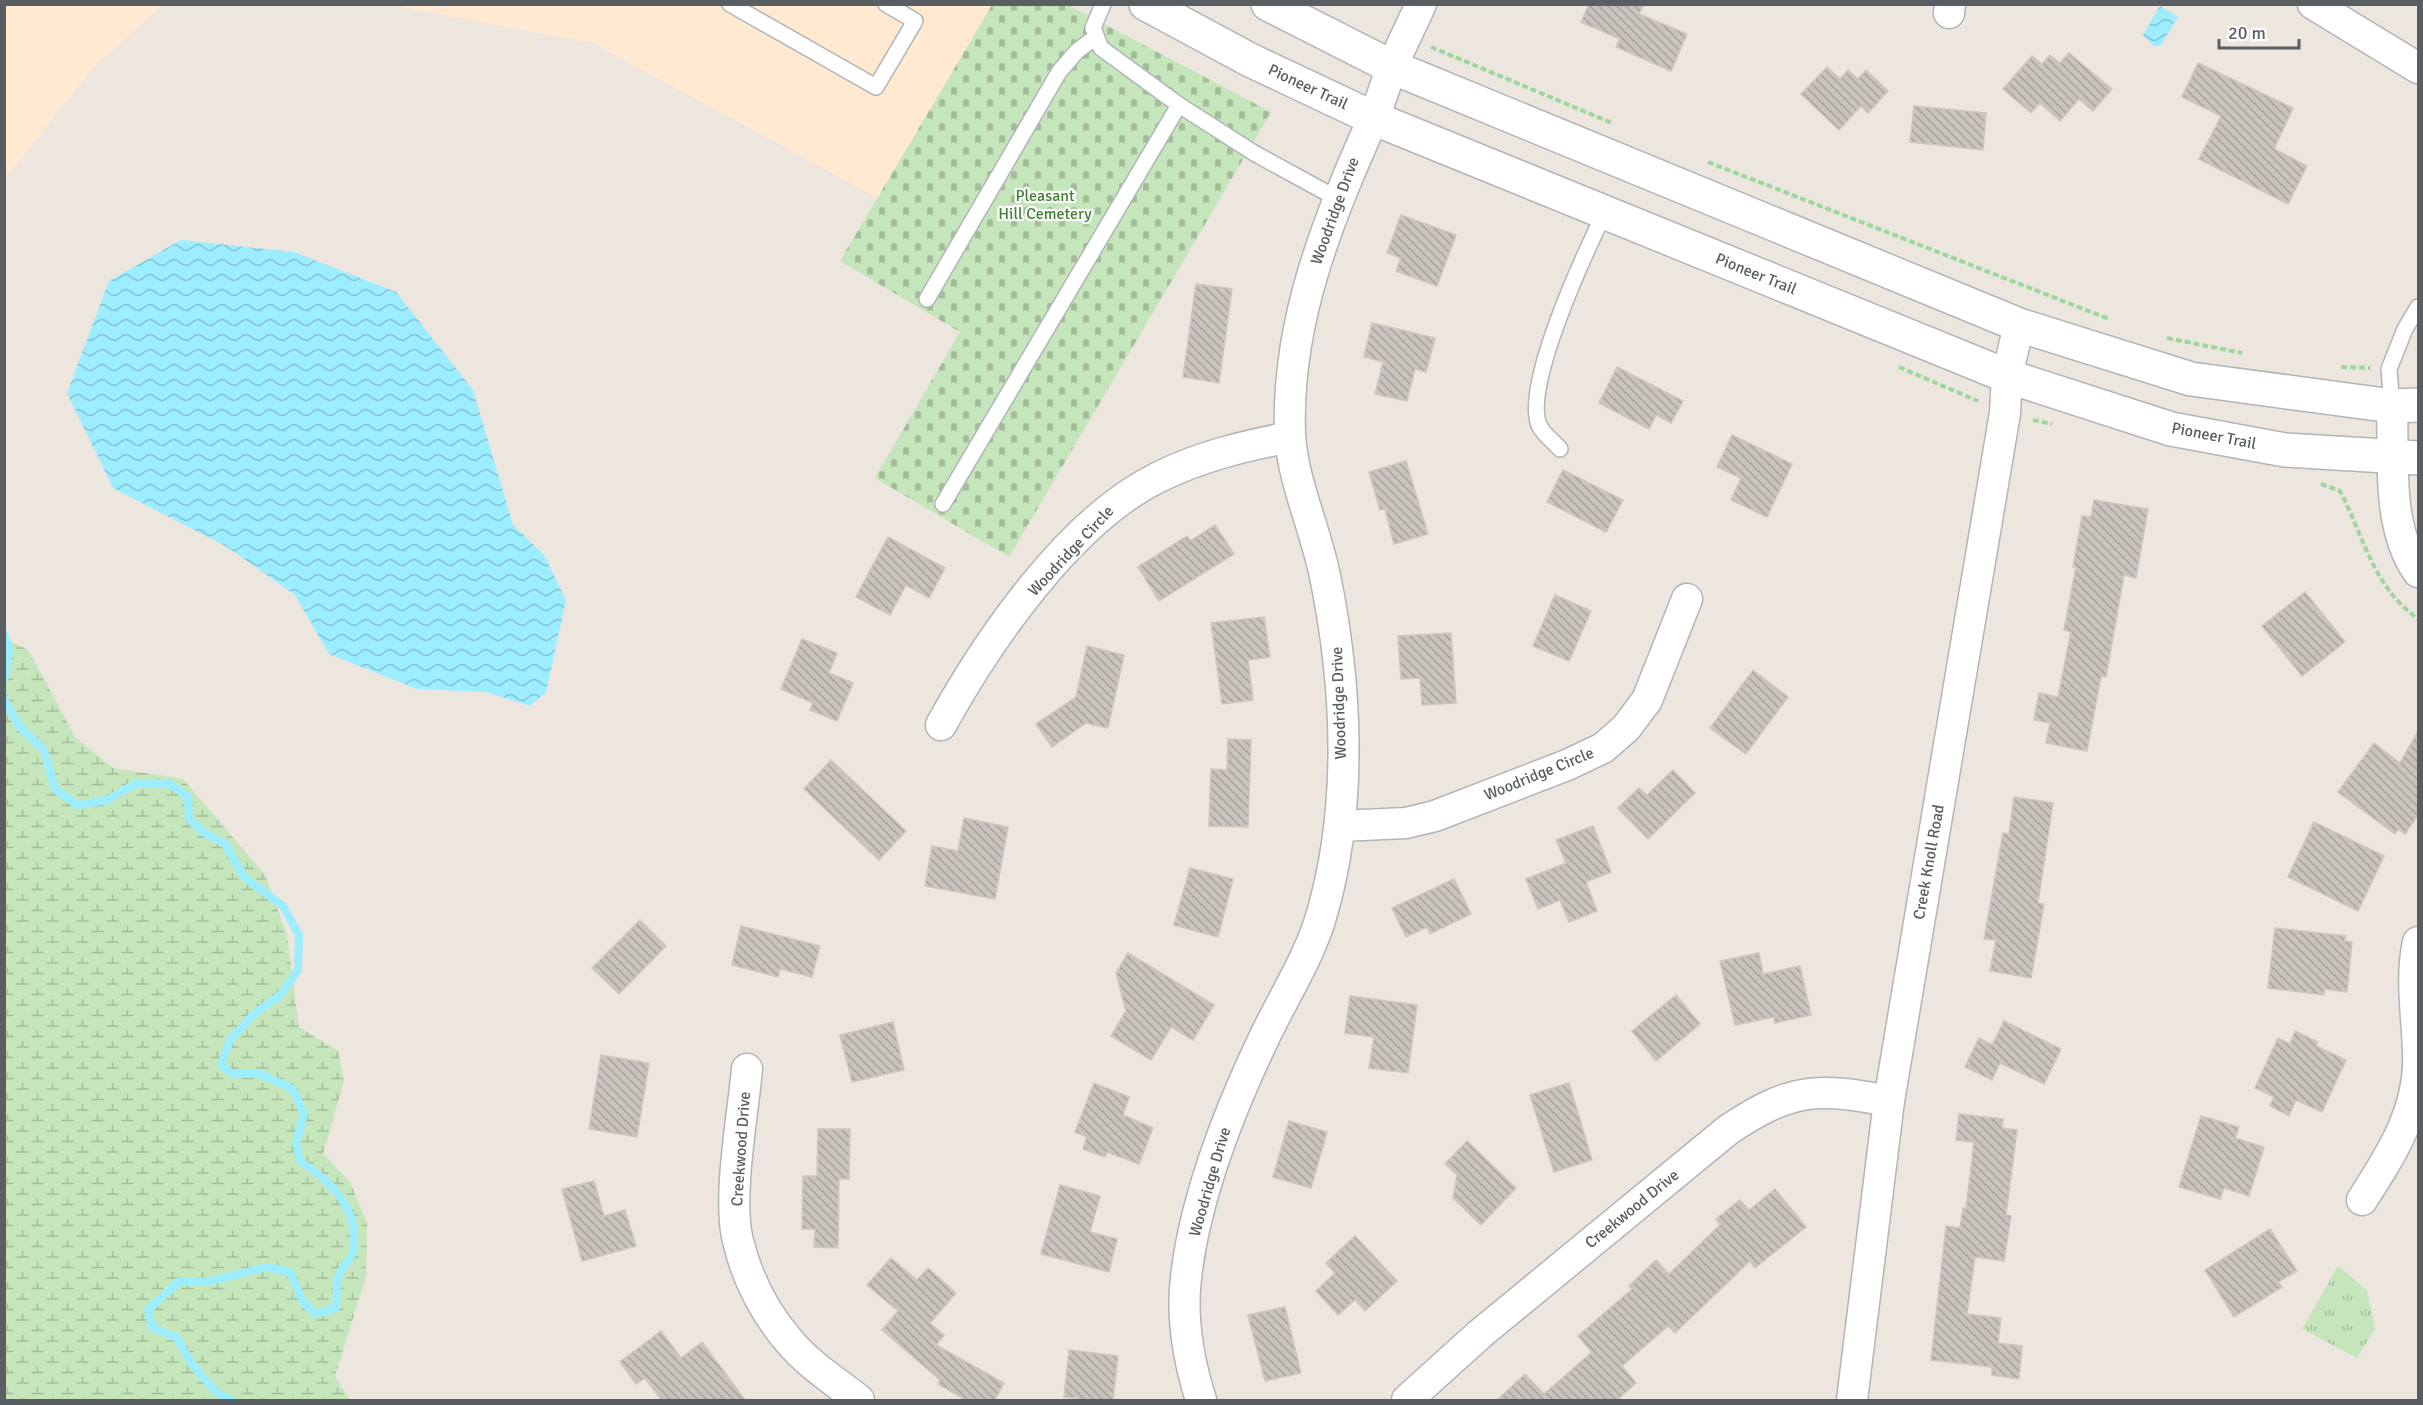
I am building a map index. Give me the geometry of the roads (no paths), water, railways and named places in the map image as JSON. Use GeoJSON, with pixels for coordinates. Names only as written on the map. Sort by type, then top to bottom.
{"type":"FeatureCollection","features":[{"type":"Feature","properties":{"kind":"main road","name":"Pioneer Trail"},"geometry":{"type":"LineString","coordinates":[[1146,4],[1250,60],[1373,118],[2007,376],[2170,429],[2285,450],[2406,458]]}},
{"type":"Feature","properties":{"kind":"main road"},"geometry":{"type":"LineString","coordinates":[[1268,4],[1392,67],[2019,325],[2191,379],[2405,405]]}},
{"type":"Feature","properties":{"kind":"street","name":"Woodridge Drive"},"geometry":{"type":"LineString","coordinates":[[1201,1401],[1185,1332],[1185,1278],[1206,1184],[1231,1111],[1266,1034],[1310,949],[1323,911],[1340,826],[1342,717],[1338,643],[1324,573],[1290,437],[1293,367],[1303,300],[1338,199],[1392,67],[1421,4]]}},
{"type":"Feature","properties":{"kind":"street"},"geometry":{"type":"LineString","coordinates":[[2313,4],[2418,68]]}},
{"type":"Feature","properties":{"kind":"street","name":"Creek Knoll Road"},"geometry":{"type":"LineString","coordinates":[[1852,1401],[1889,1101],[2005,413],[2007,376],[2019,325]]}},
{"type":"Feature","properties":{"kind":"street"},"geometry":{"type":"LineString","coordinates":[[2405,405],[2406,458],[2399,530],[2409,559],[2418,573]]}},
{"type":"Feature","properties":{"kind":"street","name":"Woodridge Circle"},"geometry":{"type":"LineString","coordinates":[[941,725],[968,677],[1012,615],[1084,531],[1117,502],[1157,478],[1197,460],[1290,437]]}},
{"type":"Feature","properties":{"kind":"street","name":"Woodridge Circle"},"geometry":{"type":"LineString","coordinates":[[1340,826],[1406,823],[1435,816],[1567,765],[1603,748],[1626,728],[1647,700],[1687,599]]}},
{"type":"Feature","properties":{"kind":"street"},"geometry":{"type":"LineString","coordinates":[[2362,1200],[2394,1152],[2407,1121],[2415,1088],[2418,1055],[2414,978],[2418,942]]}},
{"type":"Feature","properties":{"kind":"street","name":"Creekwood Drive"},"geometry":{"type":"LineString","coordinates":[[747,1069],[735,1198],[737,1239],[750,1278],[768,1313],[791,1343],[859,1401]]}},
{"type":"Feature","properties":{"kind":"street","name":"Creekwood Drive"},"geometry":{"type":"LineString","coordinates":[[1407,1401],[1480,1334],[1728,1130],[1756,1111],[1781,1099],[1814,1092],[1853,1094],[1889,1101]]}},
{"type":"Feature","properties":{"kind":"lane"},"geometry":{"type":"LineString","coordinates":[[730,4],[876,87],[915,21],[886,4]]}},
{"type":"Feature","properties":{"kind":"lane"},"geometry":{"type":"LineString","coordinates":[[1103,4],[1093,28],[1101,48],[1179,105],[1254,153],[1338,199]]}},
{"type":"Feature","properties":{"kind":"lane"},"geometry":{"type":"LineString","coordinates":[[927,299],[1059,72],[1077,51],[1096,37]]}},
{"type":"Feature","properties":{"kind":"lane"},"geometry":{"type":"LineString","coordinates":[[944,504],[1179,105]]}},
{"type":"Feature","properties":{"kind":"lane"},"geometry":{"type":"LineString","coordinates":[[1560,448],[1539,426],[1535,401],[1549,347],[1605,213]]}},
{"type":"Feature","properties":{"kind":"lane"},"geometry":{"type":"LineString","coordinates":[[2405,405],[2389,369],[2405,329],[2418,307]]}},
{"type":"Feature","properties":{"kind":"water"},"geometry":{"type":"Polygon","coordinates":[[[2160,6],[2178,17],[2161,45],[2154,46],[2143,35],[2160,6]]]}},
{"type":"Feature","properties":{"kind":"water"},"geometry":{"type":"Polygon","coordinates":[[[181,240],[294,252],[396,292],[473,390],[513,525],[544,555],[566,600],[546,692],[530,706],[486,692],[417,689],[329,654],[295,595],[227,547],[113,488],[67,393],[109,281],[181,240]]]}},
{"type":"Feature","properties":{"kind":"waterway"},"geometry":{"type":"LineString","coordinates":[[4,634],[9,650],[4,680]]}},
{"type":"Feature","properties":{"kind":"waterway"},"geometry":{"type":"LineString","coordinates":[[4,698],[18,725],[44,750],[55,789],[77,805],[107,800],[135,784],[170,784],[188,797],[189,819],[203,832],[225,844],[244,877],[283,906],[299,935],[298,970],[281,994],[253,1015],[230,1040],[221,1065],[232,1074],[260,1074],[293,1089],[304,1114],[296,1143],[300,1161],[322,1178],[341,1198],[352,1223],[353,1251],[339,1275],[336,1308],[316,1314],[303,1302],[290,1272],[267,1267],[211,1281],[178,1282],[148,1310],[152,1327],[177,1338],[191,1363],[216,1392],[231,1400]]}},
{"type":"Feature","properties":{"kind":"park label","name":"Pleasant Hill Cemetery"},"geometry":{"type":"Point","coordinates":[1045,205]}}]}
